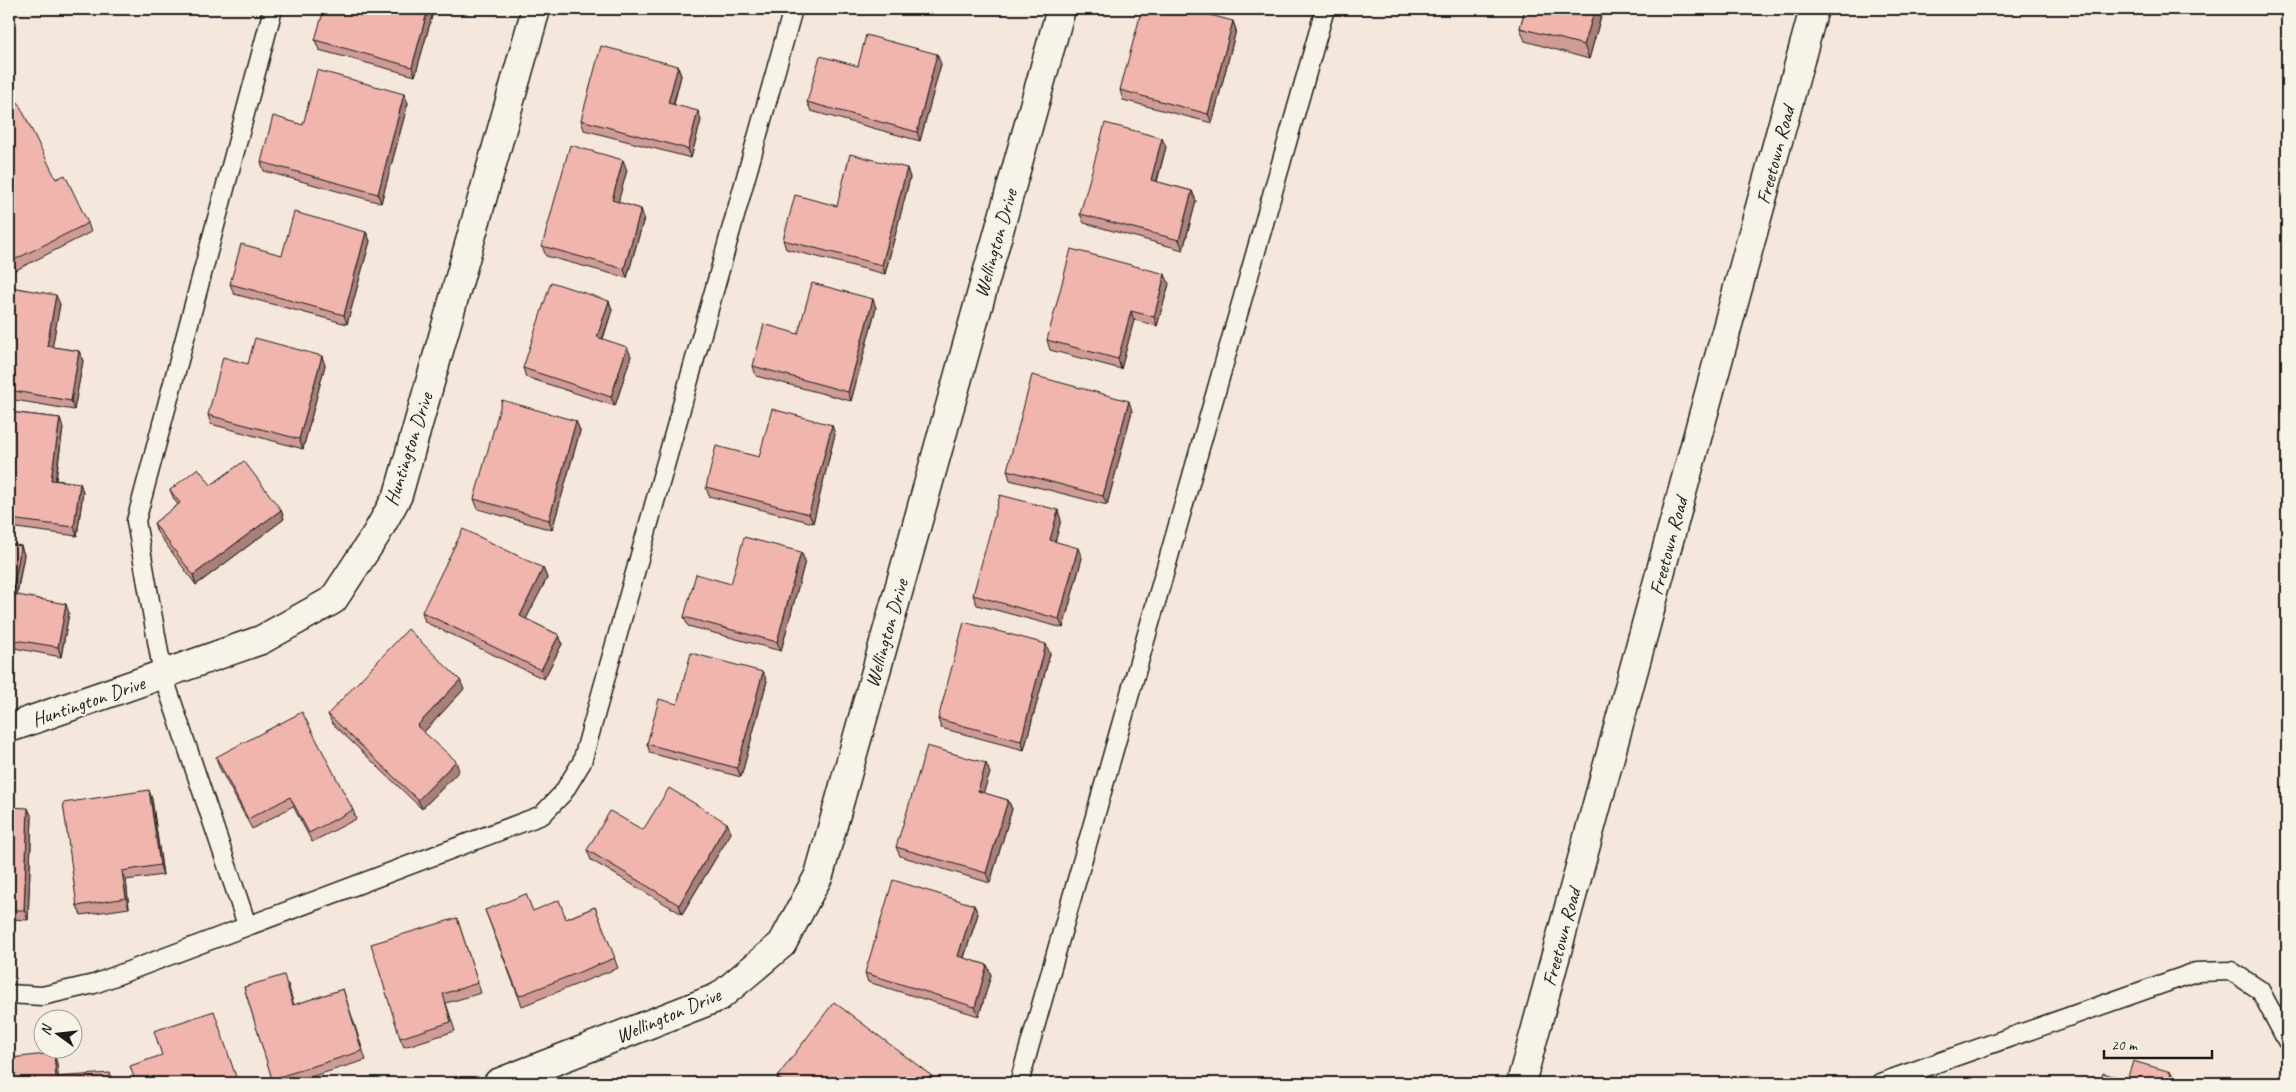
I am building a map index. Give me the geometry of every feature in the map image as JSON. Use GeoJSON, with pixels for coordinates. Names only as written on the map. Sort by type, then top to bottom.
{"type":"FeatureCollection","features":[{"type":"Feature","properties":{"kind":"street","name":"Huntington Drive"},"geometry":{"type":"LineString","coordinates":[[9,728],[261,640],[333,600],[377,533],[398,494],[536,9]]}},
{"type":"Feature","properties":{"kind":"street","name":"Wellington Drive"},"geometry":{"type":"LineString","coordinates":[[498,1083],[719,997],[782,944],[819,875],[1061,9]]}},
{"type":"Feature","properties":{"kind":"street","name":"Freetown Road"},"geometry":{"type":"LineString","coordinates":[[1521,1083],[1814,9]]}},
{"type":"Feature","properties":{"kind":"lane"},"geometry":{"type":"LineString","coordinates":[[247,925],[164,675],[136,521],[273,9]]}},
{"type":"Feature","properties":{"kind":"lane"},"geometry":{"type":"LineString","coordinates":[[9,994],[42,996],[94,984],[542,815],[563,794],[582,762],[794,9]]}},
{"type":"Feature","properties":{"kind":"lane"},"geometry":{"type":"LineString","coordinates":[[1019,1083],[1325,9]]}},
{"type":"Feature","properties":{"kind":"lane"},"geometry":{"type":"LineString","coordinates":[[1880,1083],[2196,972],[2231,971],[2260,990],[2287,1042]]}},
{"type":"Feature","properties":{"kind":"building"},"geometry":{"type":"Polygon","coordinates":[[[324,9],[364,9],[370,11],[371,9],[428,9],[412,67],[315,40],[324,9]]]}},
{"type":"Feature","properties":{"kind":"building"},"geometry":{"type":"Polygon","coordinates":[[[1142,9],[1187,9],[1233,21],[1208,114],[1120,90],[1142,9]]]}},
{"type":"Feature","properties":{"kind":"building"},"geometry":{"type":"Polygon","coordinates":[[[1525,9],[1595,9],[1584,45],[1520,28],[1525,9]]]}},
{"type":"Feature","properties":{"kind":"building"},"geometry":{"type":"Polygon","coordinates":[[[866,35],[937,54],[917,132],[807,102],[820,56],[858,66],[866,35]]]}},
{"type":"Feature","properties":{"kind":"building"},"geometry":{"type":"Polygon","coordinates":[[[601,46],[678,66],[668,103],[698,111],[688,149],[581,120],[601,46]]]}},
{"type":"Feature","properties":{"kind":"building"},"geometry":{"type":"Polygon","coordinates":[[[317,70],[404,94],[378,194],[261,162],[273,116],[303,125],[317,70]]]}},
{"type":"Feature","properties":{"kind":"building"},"geometry":{"type":"Polygon","coordinates":[[[18,102],[56,179],[65,175],[88,223],[12,261],[9,254],[9,107],[18,102]]]}},
{"type":"Feature","properties":{"kind":"building"},"geometry":{"type":"Polygon","coordinates":[[[1105,123],[1162,138],[1151,180],[1192,191],[1179,240],[1080,214],[1105,123]]]}},
{"type":"Feature","properties":{"kind":"building"},"geometry":{"type":"Polygon","coordinates":[[[570,145],[623,160],[612,200],[641,209],[624,269],[542,246],[570,145]]]}},
{"type":"Feature","properties":{"kind":"building"},"geometry":{"type":"Polygon","coordinates":[[[850,154],[907,168],[882,265],[783,240],[795,195],[837,206],[850,154]]]}},
{"type":"Feature","properties":{"kind":"building"},"geometry":{"type":"Polygon","coordinates":[[[294,212],[366,232],[344,315],[230,284],[241,244],[282,255],[294,212]]]}},
{"type":"Feature","properties":{"kind":"building"},"geometry":{"type":"Polygon","coordinates":[[[1071,249],[1165,274],[1154,317],[1131,311],[1118,359],[1047,340],[1071,249]]]}},
{"type":"Feature","properties":{"kind":"building"},"geometry":{"type":"Polygon","coordinates":[[[551,282],[609,301],[597,337],[627,347],[611,397],[523,368],[551,282]]]}},
{"type":"Feature","properties":{"kind":"building"},"geometry":{"type":"Polygon","coordinates":[[[812,283],[873,299],[848,392],[753,366],[764,324],[798,334],[812,283]]]}},
{"type":"Feature","properties":{"kind":"building"},"geometry":{"type":"Polygon","coordinates":[[[11,287],[56,295],[47,346],[79,351],[71,401],[9,390],[9,302],[11,287]]]}},
{"type":"Feature","properties":{"kind":"building"},"geometry":{"type":"Polygon","coordinates":[[[255,338],[322,356],[299,439],[208,415],[223,357],[248,364],[255,338]]]}},
{"type":"Feature","properties":{"kind":"building"},"geometry":{"type":"Polygon","coordinates":[[[1032,375],[1129,401],[1103,496],[1007,470],[1032,375]]]}},
{"type":"Feature","properties":{"kind":"building"},"geometry":{"type":"Polygon","coordinates":[[[502,400],[576,421],[549,520],[474,499],[502,400]]]}},
{"type":"Feature","properties":{"kind":"building"},"geometry":{"type":"Polygon","coordinates":[[[772,409],[832,425],[809,514],[706,487],[716,446],[759,457],[772,409]]]}},
{"type":"Feature","properties":{"kind":"building"},"geometry":{"type":"Polygon","coordinates":[[[9,412],[60,418],[51,480],[80,483],[74,527],[9,519],[9,412]]]}},
{"type":"Feature","properties":{"kind":"building"},"geometry":{"type":"Polygon","coordinates":[[[244,461],[281,510],[193,575],[154,523],[180,503],[170,490],[198,468],[211,485],[244,461]]]}},
{"type":"Feature","properties":{"kind":"building"},"geometry":{"type":"Polygon","coordinates":[[[1000,495],[1058,510],[1050,540],[1078,548],[1059,619],[973,595],[1000,495]]]}},
{"type":"Feature","properties":{"kind":"building"},"geometry":{"type":"Polygon","coordinates":[[[463,529],[543,568],[520,616],[559,635],[541,670],[422,612],[463,529]]]}},
{"type":"Feature","properties":{"kind":"building"},"geometry":{"type":"Polygon","coordinates":[[[744,537],[801,552],[777,642],[684,617],[696,574],[731,584],[744,537]]]}},
{"type":"Feature","properties":{"kind":"building"},"geometry":{"type":"Polygon","coordinates":[[[9,544],[21,546],[12,594],[66,604],[58,647],[9,639],[9,544]]]}},
{"type":"Feature","properties":{"kind":"building"},"geometry":{"type":"Polygon","coordinates":[[[964,622],[1046,644],[1021,741],[938,719],[964,622]]]}},
{"type":"Feature","properties":{"kind":"building"},"geometry":{"type":"Polygon","coordinates":[[[408,629],[460,680],[417,726],[456,761],[418,800],[328,714],[408,629]]]}},
{"type":"Feature","properties":{"kind":"building"},"geometry":{"type":"Polygon","coordinates":[[[691,653],[763,672],[737,768],[647,744],[659,699],[677,704],[691,653]]]}},
{"type":"Feature","properties":{"kind":"building"},"geometry":{"type":"Polygon","coordinates":[[[302,712],[353,810],[309,833],[290,797],[248,819],[216,757],[302,712]]]}},
{"type":"Feature","properties":{"kind":"building"},"geometry":{"type":"Polygon","coordinates":[[[927,746],[986,763],[978,791],[1008,800],[986,873],[896,847],[927,746]]]}},
{"type":"Feature","properties":{"kind":"building"},"geometry":{"type":"Polygon","coordinates":[[[669,788],[727,823],[679,905],[587,850],[610,811],[643,830],[669,788]]]}},
{"type":"Feature","properties":{"kind":"building"},"geometry":{"type":"Polygon","coordinates":[[[149,790],[160,865],[122,871],[126,898],[77,906],[63,803],[149,790]]]}},
{"type":"Feature","properties":{"kind":"building"},"geometry":{"type":"Polygon","coordinates":[[[9,807],[28,808],[24,910],[9,910],[9,807]]]}},
{"type":"Feature","properties":{"kind":"building"},"geometry":{"type":"Polygon","coordinates":[[[893,880],[974,905],[958,956],[987,965],[975,1007],[865,973],[893,880]]]}},
{"type":"Feature","properties":{"kind":"building"},"geometry":{"type":"Polygon","coordinates":[[[526,894],[533,911],[559,900],[566,919],[595,907],[615,958],[519,996],[485,910],[526,894]]]}},
{"type":"Feature","properties":{"kind":"building"},"geometry":{"type":"Polygon","coordinates":[[[457,918],[478,983],[443,994],[451,1022],[400,1038],[371,944],[457,918]]]}},
{"type":"Feature","properties":{"kind":"building"},"geometry":{"type":"Polygon","coordinates":[[[284,975],[293,1005],[343,989],[362,1051],[272,1079],[244,987],[284,975]]]}},
{"type":"Feature","properties":{"kind":"building"},"geometry":{"type":"Polygon","coordinates":[[[834,1002],[941,1083],[866,1083],[862,1080],[860,1083],[785,1083],[777,1077],[834,1002]]]}},
{"type":"Feature","properties":{"kind":"building"},"geometry":{"type":"Polygon","coordinates":[[[214,1011],[238,1083],[136,1083],[130,1066],[162,1055],[154,1031],[214,1011]]]}},
{"type":"Feature","properties":{"kind":"building"},"geometry":{"type":"Polygon","coordinates":[[[32,1056],[32,1060],[55,1060],[56,1077],[110,1073],[111,1083],[13,1083],[11,1058],[32,1056]]]}},
{"type":"Feature","properties":{"kind":"building"},"geometry":{"type":"Polygon","coordinates":[[[2133,1061],[2171,1072],[2168,1083],[2100,1083],[2103,1073],[2127,1080],[2133,1061]]]}}]}
